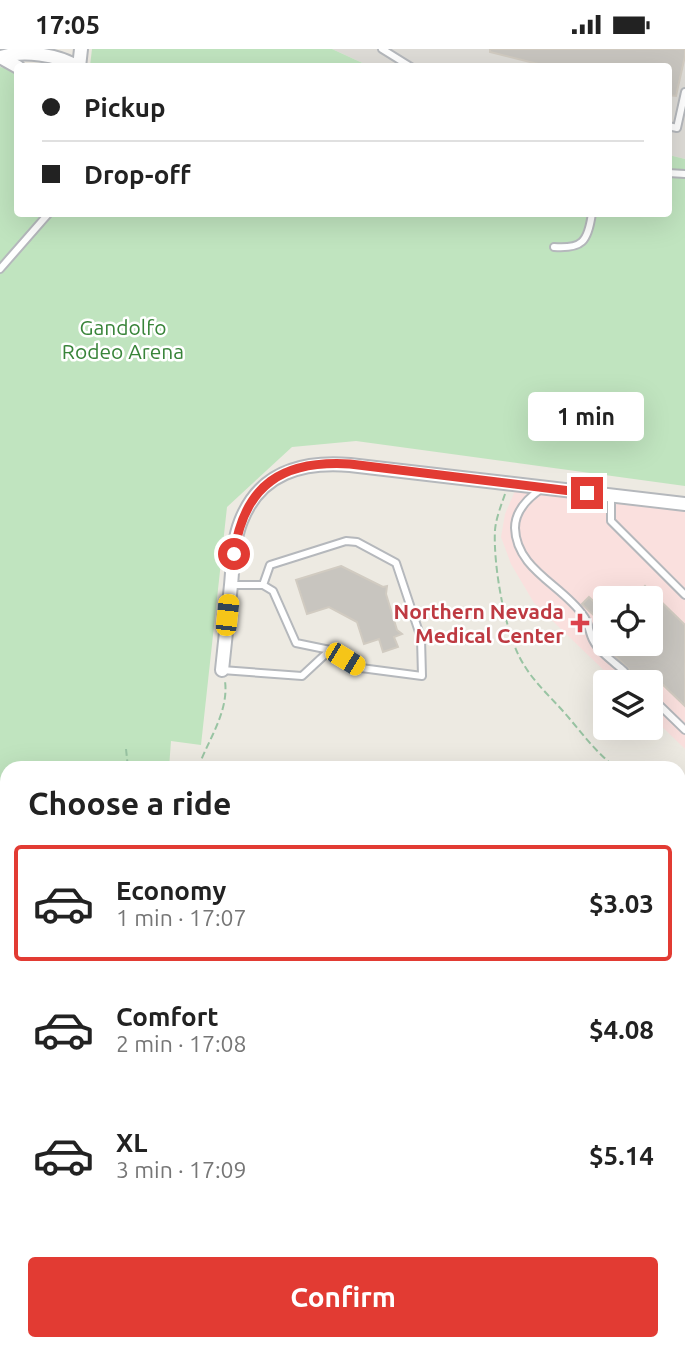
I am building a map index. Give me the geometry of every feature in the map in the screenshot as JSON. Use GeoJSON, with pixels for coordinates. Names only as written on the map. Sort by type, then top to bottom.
{"type":"FeatureCollection","features":[{"type":"Feature","properties":{"kind":"street"},"geometry":{"type":"LineString","coordinates":[[0,57],[11,53],[58,58],[69,63]]}},
{"type":"Feature","properties":{"kind":"street"},"geometry":{"type":"LineString","coordinates":[[222,670],[236,537],[247,507],[267,484],[290,470],[317,463],[334,463],[685,504]]}},
{"type":"Feature","properties":{"kind":"lane"},"geometry":{"type":"LineString","coordinates":[[382,49],[393,52]]}},
{"type":"Feature","properties":{"kind":"lane"},"geometry":{"type":"LineString","coordinates":[[672,127],[677,128],[685,92]]}},
{"type":"Feature","properties":{"kind":"lane"},"geometry":{"type":"LineString","coordinates":[[0,269],[46,217]]}},
{"type":"Feature","properties":{"kind":"lane"},"geometry":{"type":"LineString","coordinates":[[554,247],[571,249],[581,244],[591,217]]}},
{"type":"Feature","properties":{"kind":"lane"},"geometry":{"type":"LineString","coordinates":[[542,488],[529,497],[515,521],[517,544],[521,553],[584,616],[594,642],[623,670]]}},
{"type":"Feature","properties":{"kind":"lane"},"geometry":{"type":"LineString","coordinates":[[611,496],[611,521],[685,595]]}},
{"type":"Feature","properties":{"kind":"lane"},"geometry":{"type":"LineString","coordinates":[[230,585],[263,585],[273,591],[296,643],[330,650],[361,668],[422,676],[421,638],[396,563],[357,543],[346,541],[271,565],[263,585]]}},
{"type":"Feature","properties":{"kind":"lane"},"geometry":{"type":"LineString","coordinates":[[222,670],[302,676],[330,650]]}},
{"type":"Feature","properties":{"kind":"lane"},"geometry":{"type":"LineString","coordinates":[[663,709],[685,730]]}},
{"type":"Feature","properties":{"kind":"path"},"geometry":{"type":"LineString","coordinates":[[509,484],[498,517],[495,538],[503,601],[513,645],[524,666],[540,686],[608,761]]}},
{"type":"Feature","properties":{"kind":"path"},"geometry":{"type":"LineString","coordinates":[[201,761],[225,703],[226,684],[222,670]]}},
{"type":"Feature","properties":{"kind":"path"},"geometry":{"type":"LineString","coordinates":[[126,749],[127,761]]}},
{"type":"Feature","properties":{"kind":"shaded area"},"geometry":{"type":"Polygon","coordinates":[[[332,49],[685,49],[685,159],[672,156],[672,63],[362,63],[332,49]]]}},
{"type":"Feature","properties":{"kind":"shaded area","name":"Northern Nevada Medical Center"},"geometry":{"type":"Polygon","coordinates":[[[515,491],[685,510],[685,749],[663,728],[663,670],[604,670],[534,603],[511,564],[501,537],[505,514],[515,491]]]}},
{"type":"Feature","properties":{"kind":"green space"},"geometry":{"type":"Polygon","coordinates":[[[92,49],[332,49],[362,63],[90,63],[92,49]]]}},
{"type":"Feature","properties":{"kind":"green space","name":"Gandolfo Rodeo Arena"},"geometry":{"type":"Polygon","coordinates":[[[0,67],[14,69],[14,217],[672,217],[672,156],[685,159],[685,486],[356,441],[292,447],[227,507],[201,745],[171,741],[170,761],[0,761],[0,67]]]}},
{"type":"Feature","properties":{"kind":"building"},"geometry":{"type":"Polygon","coordinates":[[[490,49],[685,49],[685,56],[676,96],[672,96],[672,63],[534,63],[490,52],[490,49]]]}},
{"type":"Feature","properties":{"kind":"building"},"geometry":{"type":"Polygon","coordinates":[[[341,566],[383,587],[387,586],[386,594],[397,630],[402,634],[394,637],[398,647],[383,652],[379,639],[364,644],[357,622],[329,607],[307,614],[296,580],[341,566]]]}},
{"type":"Feature","properties":{"kind":"building"},"geometry":{"type":"Polygon","coordinates":[[[589,597],[593,601],[593,615],[582,604],[589,597]]]}},
{"type":"Feature","properties":{"kind":"building"},"geometry":{"type":"Polygon","coordinates":[[[663,604],[685,625],[685,706],[663,685],[663,670],[629,669],[615,656],[663,656],[663,604]]]}},
{"type":"Feature","properties":{"kind":"place","name":"Northern Nevada Medical Center"},"geometry":{"type":"Point","coordinates":[580,623]}},
{"type":"Feature","properties":{"kind":"route"},"geometry":{"type":"LineString","coordinates":[[234,554],[240,522],[257,494],[279,476],[303,465],[350,464],[587,493]]}}]}
